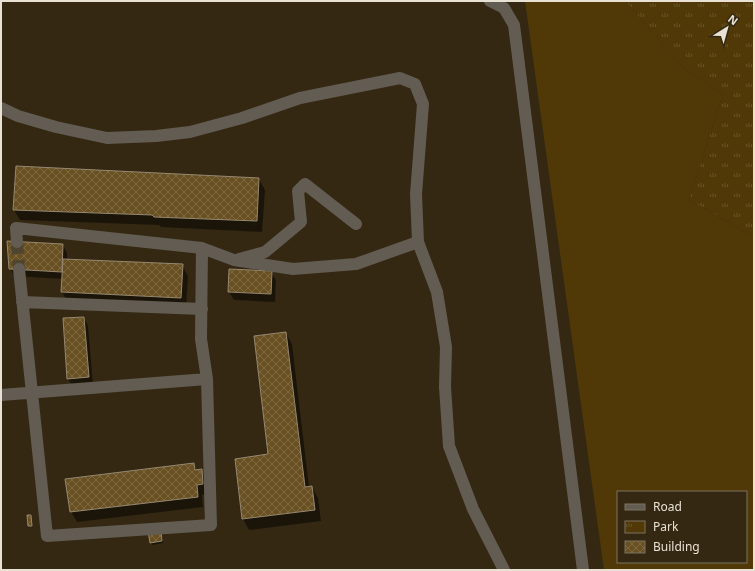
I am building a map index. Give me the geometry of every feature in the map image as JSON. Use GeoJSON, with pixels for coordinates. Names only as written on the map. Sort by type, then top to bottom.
{"type":"FeatureCollection","features":[{"type":"Feature","properties":{"kind":"lane"},"geometry":{"type":"LineString","coordinates":[[490,1],[504,8],[514,25],[583,570]]}},
{"type":"Feature","properties":{"kind":"lane"},"geometry":{"type":"LineString","coordinates":[[1,108],[18,116],[56,127],[107,138],[156,136],[190,132],[234,120],[300,98],[400,78],[415,84],[423,104],[416,194],[418,242],[437,292],[446,347],[445,387],[449,446],[473,509],[504,570]]}},
{"type":"Feature","properties":{"kind":"lane"},"geometry":{"type":"LineString","coordinates":[[234,260],[265,252],[301,222],[298,191],[305,184],[356,224]]}},
{"type":"Feature","properties":{"kind":"lane"},"geometry":{"type":"LineString","coordinates":[[18,242],[16,228],[202,248],[234,260],[293,269],[356,264],[418,242]]}},
{"type":"Feature","properties":{"kind":"lane"},"geometry":{"type":"LineString","coordinates":[[19,270],[47,536],[211,525],[207,380],[201,339],[202,248]]}},
{"type":"Feature","properties":{"kind":"lane"},"geometry":{"type":"LineString","coordinates":[[22,302],[202,309]]}},
{"type":"Feature","properties":{"kind":"lane"},"geometry":{"type":"LineString","coordinates":[[1,395],[207,380]]}},
{"type":"Feature","properties":{"kind":"green space"},"geometry":{"type":"Polygon","coordinates":[[[525,1],[625,1],[686,70],[723,94],[689,200],[754,237],[754,570],[604,570],[525,1]]]}},
{"type":"Feature","properties":{"kind":"green space"},"geometry":{"type":"Polygon","coordinates":[[[625,1],[754,1],[754,237],[689,200],[723,94],[686,70],[625,1]]]}},
{"type":"Feature","properties":{"kind":"building"},"geometry":{"type":"Polygon","coordinates":[[[16,166],[259,178],[257,221],[154,217],[152,215],[13,210],[16,166]]]}},
{"type":"Feature","properties":{"kind":"building"},"geometry":{"type":"Polygon","coordinates":[[[7,241],[63,244],[62,272],[9,269],[7,241]]]}},
{"type":"Feature","properties":{"kind":"building"},"geometry":{"type":"Polygon","coordinates":[[[63,259],[183,264],[181,298],[61,292],[63,259]]]}},
{"type":"Feature","properties":{"kind":"building"},"geometry":{"type":"Polygon","coordinates":[[[229,269],[272,271],[271,294],[228,292],[229,269]]]}},
{"type":"Feature","properties":{"kind":"building"},"geometry":{"type":"Polygon","coordinates":[[[84,317],[89,377],[67,379],[63,318],[84,317]]]}},
{"type":"Feature","properties":{"kind":"building"},"geometry":{"type":"Polygon","coordinates":[[[286,332],[305,487],[312,486],[315,510],[242,519],[235,459],[268,454],[254,336],[286,332]]]}},
{"type":"Feature","properties":{"kind":"building"},"geometry":{"type":"Polygon","coordinates":[[[194,463],[195,470],[202,469],[203,484],[197,485],[198,497],[70,512],[65,479],[194,463]]]}},
{"type":"Feature","properties":{"kind":"building"},"geometry":{"type":"Polygon","coordinates":[[[27,515],[31,515],[32,526],[28,526],[27,515]]]}},
{"type":"Feature","properties":{"kind":"building"},"geometry":{"type":"Polygon","coordinates":[[[161,530],[162,541],[150,543],[148,531],[161,530]]]}},
{"type":"Feature","properties":{"kind":"tunnel"},"geometry":{"type":"LineString","coordinates":[[17,242],[19,269]]}}]}
